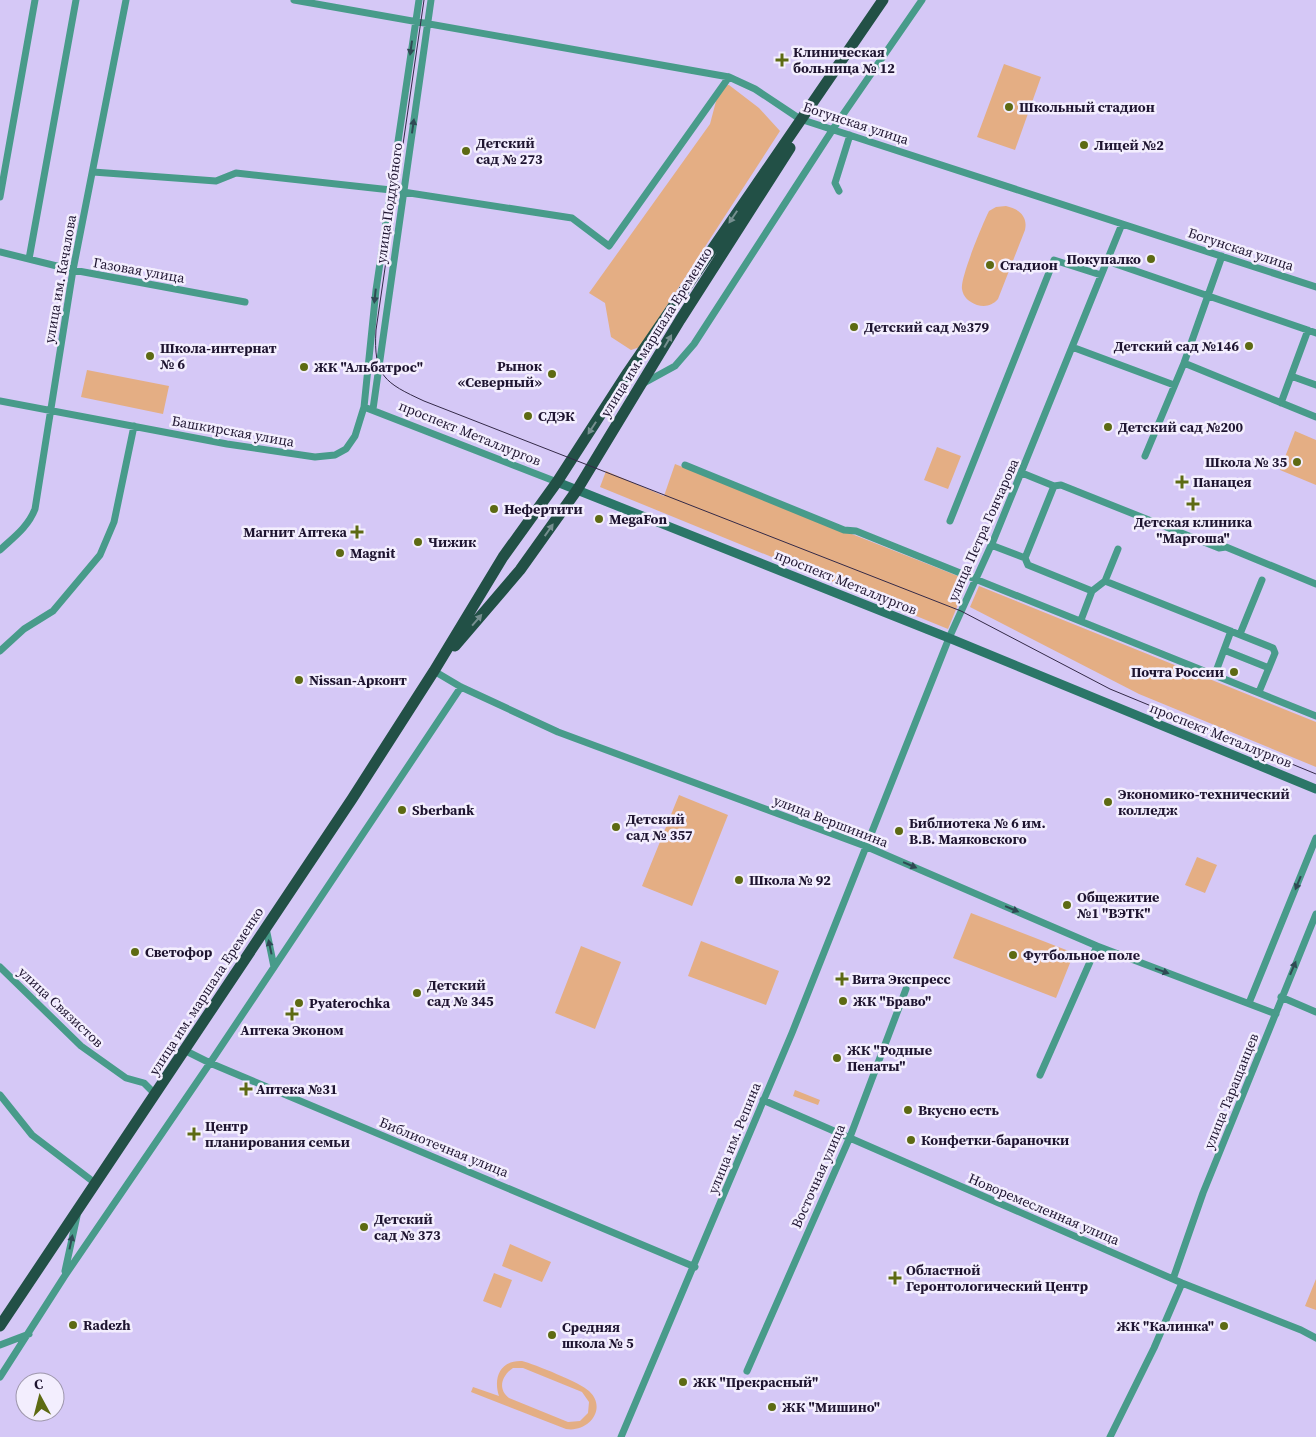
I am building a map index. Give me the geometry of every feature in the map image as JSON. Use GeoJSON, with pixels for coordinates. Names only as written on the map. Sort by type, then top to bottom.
{"type":"FeatureCollection","features":[{"type":"Feature","properties":{"kind":"highway","name":"улица им. маршала Еременко"},"geometry":{"type":"LineString","coordinates":[[434,670],[520,570],[577,490],[804,120],[883,0]]}},
{"type":"Feature","properties":{"kind":"highway","name":"улица им. маршала Еременко"},"geometry":{"type":"LineString","coordinates":[[0,1326],[266,927],[434,670],[503,557],[557,482],[628,372],[804,120],[892,0]]}},
{"type":"Feature","properties":{"kind":"highway"},"geometry":{"type":"LineString","coordinates":[[628,372],[640,376],[644,383]]}},
{"type":"Feature","properties":{"kind":"highway"},"geometry":{"type":"LineString","coordinates":[[503,557],[506,564],[513,569],[520,570]]}},
{"type":"Feature","properties":{"kind":"main road","name":"проспект Металлургов"},"geometry":{"type":"LineString","coordinates":[[557,482],[949,638],[1316,789]]}},
{"type":"Feature","properties":{"kind":"street"},"geometry":{"type":"LineString","coordinates":[[0,197],[35,0]]}},
{"type":"Feature","properties":{"kind":"street"},"geometry":{"type":"LineString","coordinates":[[29,259],[76,0]]}},
{"type":"Feature","properties":{"kind":"street","name":"улица им. Качалова"},"geometry":{"type":"LineString","coordinates":[[0,550],[31,520],[35,509],[73,270],[126,0]]}},
{"type":"Feature","properties":{"kind":"street","name":"Богунская улица"},"geometry":{"type":"LineString","coordinates":[[294,0],[428,22],[729,77],[755,89],[804,120],[1316,287]]}},
{"type":"Feature","properties":{"kind":"street","name":"улица Поддубного"},"geometry":{"type":"LineString","coordinates":[[371,338],[376,290],[419,0]]}},
{"type":"Feature","properties":{"kind":"street","name":"улица Поддубного"},"geometry":{"type":"LineString","coordinates":[[373,410],[431,0]]}},
{"type":"Feature","properties":{"kind":"street"},"geometry":{"type":"LineString","coordinates":[[644,383],[675,366],[694,344],[833,129],[922,0]]}},
{"type":"Feature","properties":{"kind":"street"},"geometry":{"type":"LineString","coordinates":[[403,192],[572,218],[609,246],[729,77]]}},
{"type":"Feature","properties":{"kind":"street"},"geometry":{"type":"LineString","coordinates":[[840,191],[835,183],[850,135]]}},
{"type":"Feature","properties":{"kind":"street"},"geometry":{"type":"LineString","coordinates":[[93,172],[216,181],[236,173],[391,190]]}},
{"type":"Feature","properties":{"kind":"street","name":"улица Петра Гончарова"},"geometry":{"type":"LineString","coordinates":[[866,846],[949,638],[1022,473],[1122,224]]}},
{"type":"Feature","properties":{"kind":"street","name":"Газовая улица"},"geometry":{"type":"LineString","coordinates":[[0,252],[73,270],[245,302]]}},
{"type":"Feature","properties":{"kind":"street"},"geometry":{"type":"LineString","coordinates":[[1145,456],[1184,363],[1222,256]]}},
{"type":"Feature","properties":{"kind":"street"},"geometry":{"type":"LineString","coordinates":[[950,520],[1054,260],[1101,275]]}},
{"type":"Feature","properties":{"kind":"street"},"geometry":{"type":"LineString","coordinates":[[1107,261],[1316,333]]}},
{"type":"Feature","properties":{"kind":"street"},"geometry":{"type":"LineString","coordinates":[[1282,403],[1308,330]]}},
{"type":"Feature","properties":{"kind":"street","name":"Башкирская улица"},"geometry":{"type":"LineString","coordinates":[[0,401],[227,444],[325,457],[335,456],[346,449],[355,436],[364,407],[371,338]]}},
{"type":"Feature","properties":{"kind":"street"},"geometry":{"type":"LineString","coordinates":[[1072,347],[1174,385]]}},
{"type":"Feature","properties":{"kind":"street"},"geometry":{"type":"LineString","coordinates":[[1184,363],[1316,417]]}},
{"type":"Feature","properties":{"kind":"street"},"geometry":{"type":"LineString","coordinates":[[1291,376],[1316,385]]}},
{"type":"Feature","properties":{"kind":"street","name":"проспект Металлургов"},"geometry":{"type":"LineString","coordinates":[[364,407],[557,482]]}},
{"type":"Feature","properties":{"kind":"street"},"geometry":{"type":"LineString","coordinates":[[0,651],[24,629],[53,611],[100,555],[114,522],[134,426]]}},
{"type":"Feature","properties":{"kind":"street"},"geometry":{"type":"LineString","coordinates":[[685,464],[844,530],[856,531],[976,578],[1316,716]]}},
{"type":"Feature","properties":{"kind":"street"},"geometry":{"type":"LineString","coordinates":[[1022,473],[1054,486],[1061,485],[1316,584]]}},
{"type":"Feature","properties":{"kind":"street"},"geometry":{"type":"LineString","coordinates":[[1054,486],[1025,558],[1028,565],[1092,591]]}},
{"type":"Feature","properties":{"kind":"street"},"geometry":{"type":"LineString","coordinates":[[991,545],[1025,558]]}},
{"type":"Feature","properties":{"kind":"street"},"geometry":{"type":"LineString","coordinates":[[1081,620],[1092,591],[1106,581],[1118,549]]}},
{"type":"Feature","properties":{"kind":"street"},"geometry":{"type":"LineString","coordinates":[[1240,634],[1262,580]]}},
{"type":"Feature","properties":{"kind":"street"},"geometry":{"type":"LineString","coordinates":[[1106,581],[1272,648],[1274,653],[1259,692]]}},
{"type":"Feature","properties":{"kind":"street"},"geometry":{"type":"LineString","coordinates":[[1214,674],[1231,631]]}},
{"type":"Feature","properties":{"kind":"street"},"geometry":{"type":"LineString","coordinates":[[1224,650],[1268,668]]}},
{"type":"Feature","properties":{"kind":"street","name":"улица Вершинина"},"geometry":{"type":"LineString","coordinates":[[434,670],[461,687],[558,732],[866,846],[1097,946],[1276,1014]]}},
{"type":"Feature","properties":{"kind":"street"},"geometry":{"type":"LineString","coordinates":[[0,1377],[64,1277],[210,1063],[461,687]]}},
{"type":"Feature","properties":{"kind":"street"},"geometry":{"type":"LineString","coordinates":[[1249,1003],[1316,838]]}},
{"type":"Feature","properties":{"kind":"street","name":"улица им. Репина"},"geometry":{"type":"LineString","coordinates":[[621,1437],[694,1267],[762,1100],[792,1033],[866,846]]}},
{"type":"Feature","properties":{"kind":"street","name":"улица Таращанцев"},"geometry":{"type":"LineString","coordinates":[[1173,1279],[1203,1194],[1316,914]]}},
{"type":"Feature","properties":{"kind":"street"},"geometry":{"type":"LineString","coordinates":[[266,927],[274,967]]}},
{"type":"Feature","properties":{"kind":"street"},"geometry":{"type":"LineString","coordinates":[[1040,1075],[1097,946]]}},
{"type":"Feature","properties":{"kind":"street","name":"улица Связистов"},"geometry":{"type":"LineString","coordinates":[[0,967],[81,1046],[126,1078],[144,1083],[155,1094]]}},
{"type":"Feature","properties":{"kind":"street","name":"Восточная улица"},"geometry":{"type":"LineString","coordinates":[[747,1371],[850,1137],[906,989]]}},
{"type":"Feature","properties":{"kind":"street"},"geometry":{"type":"LineString","coordinates":[[1281,997],[1316,1012]]}},
{"type":"Feature","properties":{"kind":"street","name":"Библиотечная улица"},"geometry":{"type":"LineString","coordinates":[[184,1050],[210,1063],[694,1267]]}},
{"type":"Feature","properties":{"kind":"street"},"geometry":{"type":"LineString","coordinates":[[0,1095],[32,1135],[95,1183]]}},
{"type":"Feature","properties":{"kind":"street","name":"Новоремесленная улица"},"geometry":{"type":"LineString","coordinates":[[762,1100],[1182,1283],[1301,1330],[1316,1338]]}},
{"type":"Feature","properties":{"kind":"street"},"geometry":{"type":"LineString","coordinates":[[64,1277],[78,1208]]}},
{"type":"Feature","properties":{"kind":"street"},"geometry":{"type":"LineString","coordinates":[[1110,1437],[1154,1348],[1182,1283]]}},
{"type":"Feature","properties":{"kind":"street"},"geometry":{"type":"LineString","coordinates":[[0,1345],[29,1334]]}},
{"type":"Feature","properties":{"kind":"shaded area","name":"Школьный стадион"},"geometry":{"type":"Polygon","coordinates":[[[1004,64],[1041,77],[1015,150],[977,137],[1004,64]]]}},
{"type":"Feature","properties":{"kind":"shaded area"},"geometry":{"type":"Polygon","coordinates":[[[729,85],[759,108],[780,131],[640,347],[631,350],[611,337],[605,303],[589,293],[710,124],[720,86],[729,85]]]}},
{"type":"Feature","properties":{"kind":"shaded area","name":"Стадион"},"geometry":{"type":"Polygon","coordinates":[[[1006,206],[1022,214],[1026,225],[1025,230],[998,299],[988,305],[977,305],[965,297],[962,283],[977,238],[989,211],[996,207],[1006,206]]]}},
{"type":"Feature","properties":{"kind":"shaded area"},"geometry":{"type":"Polygon","coordinates":[[[87,370],[169,386],[163,414],[81,397],[87,370]]]}},
{"type":"Feature","properties":{"kind":"shaded area"},"geometry":{"type":"Polygon","coordinates":[[[1295,431],[1316,440],[1316,485],[1280,470],[1295,431]]]}},
{"type":"Feature","properties":{"kind":"shaded area"},"geometry":{"type":"Polygon","coordinates":[[[937,447],[961,456],[948,489],[924,480],[937,447]]]}},
{"type":"Feature","properties":{"kind":"shaded area"},"geometry":{"type":"Polygon","coordinates":[[[675,464],[968,580],[948,629],[600,487],[606,471],[664,496],[675,464]]]}},
{"type":"Feature","properties":{"kind":"shaded area"},"geometry":{"type":"Polygon","coordinates":[[[979,586],[1316,722],[1316,767],[1139,694],[970,607],[979,586]]]}},
{"type":"Feature","properties":{"kind":"shaded area"},"geometry":{"type":"Polygon","coordinates":[[[679,795],[728,815],[692,906],[642,886],[679,795]]]}},
{"type":"Feature","properties":{"kind":"shaded area"},"geometry":{"type":"Polygon","coordinates":[[[1197,857],[1217,865],[1205,893],[1185,885],[1197,857]]]}},
{"type":"Feature","properties":{"kind":"shaded area","name":"Футбольное поле"},"geometry":{"type":"Polygon","coordinates":[[[971,913],[1074,953],[1056,998],[953,958],[971,913]]]}},
{"type":"Feature","properties":{"kind":"shaded area"},"geometry":{"type":"Polygon","coordinates":[[[701,941],[779,971],[766,1005],[688,976],[701,941]]]}},
{"type":"Feature","properties":{"kind":"shaded area"},"geometry":{"type":"Polygon","coordinates":[[[581,946],[621,962],[595,1029],[555,1013],[581,946]]]}},
{"type":"Feature","properties":{"kind":"shaded area"},"geometry":{"type":"Polygon","coordinates":[[[795,1090],[820,1100],[818,1105],[793,1096],[795,1090]]]}},
{"type":"Feature","properties":{"kind":"shaded area"},"geometry":{"type":"Polygon","coordinates":[[[510,1244],[551,1262],[542,1282],[502,1266],[510,1244]]]}},
{"type":"Feature","properties":{"kind":"shaded area"},"geometry":{"type":"Polygon","coordinates":[[[494,1273],[512,1280],[501,1308],[483,1301],[494,1273]]]}},
{"type":"Feature","properties":{"kind":"shaded area"},"geometry":{"type":"Polygon","coordinates":[[[1316,1279],[1316,1310],[1305,1306],[1316,1279]]]}},
{"type":"Feature","properties":{"kind":"shaded area"},"geometry":{"type":"Polygon","coordinates":[[[514,1361],[522,1361],[536,1366],[589,1391],[597,1405],[593,1418],[582,1427],[566,1429],[471,1392],[473,1387],[499,1396],[497,1383],[500,1371],[503,1367],[514,1361]],[[513,1368],[506,1374],[502,1382],[503,1390],[509,1398],[568,1422],[580,1421],[588,1413],[589,1402],[582,1392],[523,1368],[513,1368]]]}},
{"type":"Feature","properties":{"kind":"tram line"},"geometry":{"type":"LineString","coordinates":[[424,0],[376,330],[377,358],[384,376],[391,383],[424,401],[961,611],[1110,689],[1316,774]]}},
{"type":"Feature","properties":{"kind":"place","name":"Клиническая больница № 12"},"geometry":{"type":"Point","coordinates":[782,60]}},
{"type":"Feature","properties":{"kind":"place","name":"Школьный стадион"},"geometry":{"type":"Point","coordinates":[1009,107]}},
{"type":"Feature","properties":{"kind":"place","name":"Лицей №2"},"geometry":{"type":"Point","coordinates":[1084,145]}},
{"type":"Feature","properties":{"kind":"place","name":"Детский сад № 273"},"geometry":{"type":"Point","coordinates":[466,151]}},
{"type":"Feature","properties":{"kind":"place","name":"Покупалко"},"geometry":{"type":"Point","coordinates":[1151,259]}},
{"type":"Feature","properties":{"kind":"place","name":"Стадион"},"geometry":{"type":"Point","coordinates":[990,265]}},
{"type":"Feature","properties":{"kind":"place","name":"Детский сад №379"},"geometry":{"type":"Point","coordinates":[854,327]}},
{"type":"Feature","properties":{"kind":"place","name":"Детский сад №146"},"geometry":{"type":"Point","coordinates":[1249,346]}},
{"type":"Feature","properties":{"kind":"place","name":"Школа-интернат № 6"},"geometry":{"type":"Point","coordinates":[150,356]}},
{"type":"Feature","properties":{"kind":"place","name":"ЖК \"Альбатрос\""},"geometry":{"type":"Point","coordinates":[304,367]}},
{"type":"Feature","properties":{"kind":"place","name":"Рынок «Северный»"},"geometry":{"type":"Point","coordinates":[552,374]}},
{"type":"Feature","properties":{"kind":"place","name":"СДЭК"},"geometry":{"type":"Point","coordinates":[528,416]}},
{"type":"Feature","properties":{"kind":"place","name":"Детский сад №200"},"geometry":{"type":"Point","coordinates":[1108,427]}},
{"type":"Feature","properties":{"kind":"place","name":"Школа № 35"},"geometry":{"type":"Point","coordinates":[1297,462]}},
{"type":"Feature","properties":{"kind":"place","name":"Панацея"},"geometry":{"type":"Point","coordinates":[1182,482]}},
{"type":"Feature","properties":{"kind":"place","name":"Детская клиника \"Маргоша\""},"geometry":{"type":"Point","coordinates":[1193,504]}},
{"type":"Feature","properties":{"kind":"place","name":"Нефертити"},"geometry":{"type":"Point","coordinates":[494,509]}},
{"type":"Feature","properties":{"kind":"place","name":"MegaFon"},"geometry":{"type":"Point","coordinates":[599,519]}},
{"type":"Feature","properties":{"kind":"place","name":"Магнит Аптека"},"geometry":{"type":"Point","coordinates":[357,532]}},
{"type":"Feature","properties":{"kind":"place","name":"Чижик"},"geometry":{"type":"Point","coordinates":[418,542]}},
{"type":"Feature","properties":{"kind":"place","name":"Magnit"},"geometry":{"type":"Point","coordinates":[340,553]}},
{"type":"Feature","properties":{"kind":"place","name":"Почта России"},"geometry":{"type":"Point","coordinates":[1234,672]}},
{"type":"Feature","properties":{"kind":"place","name":"Nissan-Арконт"},"geometry":{"type":"Point","coordinates":[299,680]}},
{"type":"Feature","properties":{"kind":"place","name":"Экономико-технический колледж"},"geometry":{"type":"Point","coordinates":[1108,802]}},
{"type":"Feature","properties":{"kind":"place","name":"Sberbank"},"geometry":{"type":"Point","coordinates":[402,810]}},
{"type":"Feature","properties":{"kind":"place","name":"Детский сад № 357"},"geometry":{"type":"Point","coordinates":[616,827]}},
{"type":"Feature","properties":{"kind":"place","name":"Библиотека № 6 им. В.В. Маяковского"},"geometry":{"type":"Point","coordinates":[899,831]}},
{"type":"Feature","properties":{"kind":"place","name":"Школа № 92"},"geometry":{"type":"Point","coordinates":[739,880]}},
{"type":"Feature","properties":{"kind":"place","name":"Общежитие №1 \"ВЭТК\""},"geometry":{"type":"Point","coordinates":[1067,905]}},
{"type":"Feature","properties":{"kind":"place","name":"Светофор"},"geometry":{"type":"Point","coordinates":[135,952]}},
{"type":"Feature","properties":{"kind":"place","name":"Футбольное поле"},"geometry":{"type":"Point","coordinates":[1013,955]}},
{"type":"Feature","properties":{"kind":"place","name":"Вита Экспресс"},"geometry":{"type":"Point","coordinates":[842,979]}},
{"type":"Feature","properties":{"kind":"place","name":"Детский сад № 345"},"geometry":{"type":"Point","coordinates":[417,993]}},
{"type":"Feature","properties":{"kind":"place","name":"ЖК \"Браво\""},"geometry":{"type":"Point","coordinates":[843,1001]}},
{"type":"Feature","properties":{"kind":"place","name":"Pyaterochka"},"geometry":{"type":"Point","coordinates":[299,1003]}},
{"type":"Feature","properties":{"kind":"place","name":"Аптека Эконом"},"geometry":{"type":"Point","coordinates":[292,1014]}},
{"type":"Feature","properties":{"kind":"place","name":"ЖК \"Родные Пенаты\""},"geometry":{"type":"Point","coordinates":[837,1058]}},
{"type":"Feature","properties":{"kind":"place","name":"Аптека №31"},"geometry":{"type":"Point","coordinates":[246,1089]}},
{"type":"Feature","properties":{"kind":"place","name":"Вкусно есть"},"geometry":{"type":"Point","coordinates":[908,1110]}},
{"type":"Feature","properties":{"kind":"place","name":"Центр планирования семьи"},"geometry":{"type":"Point","coordinates":[194,1134]}},
{"type":"Feature","properties":{"kind":"place","name":"Конфетки-бараночки"},"geometry":{"type":"Point","coordinates":[911,1140]}},
{"type":"Feature","properties":{"kind":"place","name":"Детский сад № 373"},"geometry":{"type":"Point","coordinates":[364,1227]}},
{"type":"Feature","properties":{"kind":"place","name":"Областной Геронтологический Центр"},"geometry":{"type":"Point","coordinates":[895,1278]}},
{"type":"Feature","properties":{"kind":"place","name":"Radezh"},"geometry":{"type":"Point","coordinates":[73,1325]}},
{"type":"Feature","properties":{"kind":"place","name":"ЖК \"Калинка\""},"geometry":{"type":"Point","coordinates":[1224,1326]}},
{"type":"Feature","properties":{"kind":"place","name":"Средняя школа № 5"},"geometry":{"type":"Point","coordinates":[552,1335]}},
{"type":"Feature","properties":{"kind":"place","name":"ЖК \"Прекрасный\""},"geometry":{"type":"Point","coordinates":[683,1382]}},
{"type":"Feature","properties":{"kind":"place","name":"ЖК \"Мишино\""},"geometry":{"type":"Point","coordinates":[772,1407]}}]}
